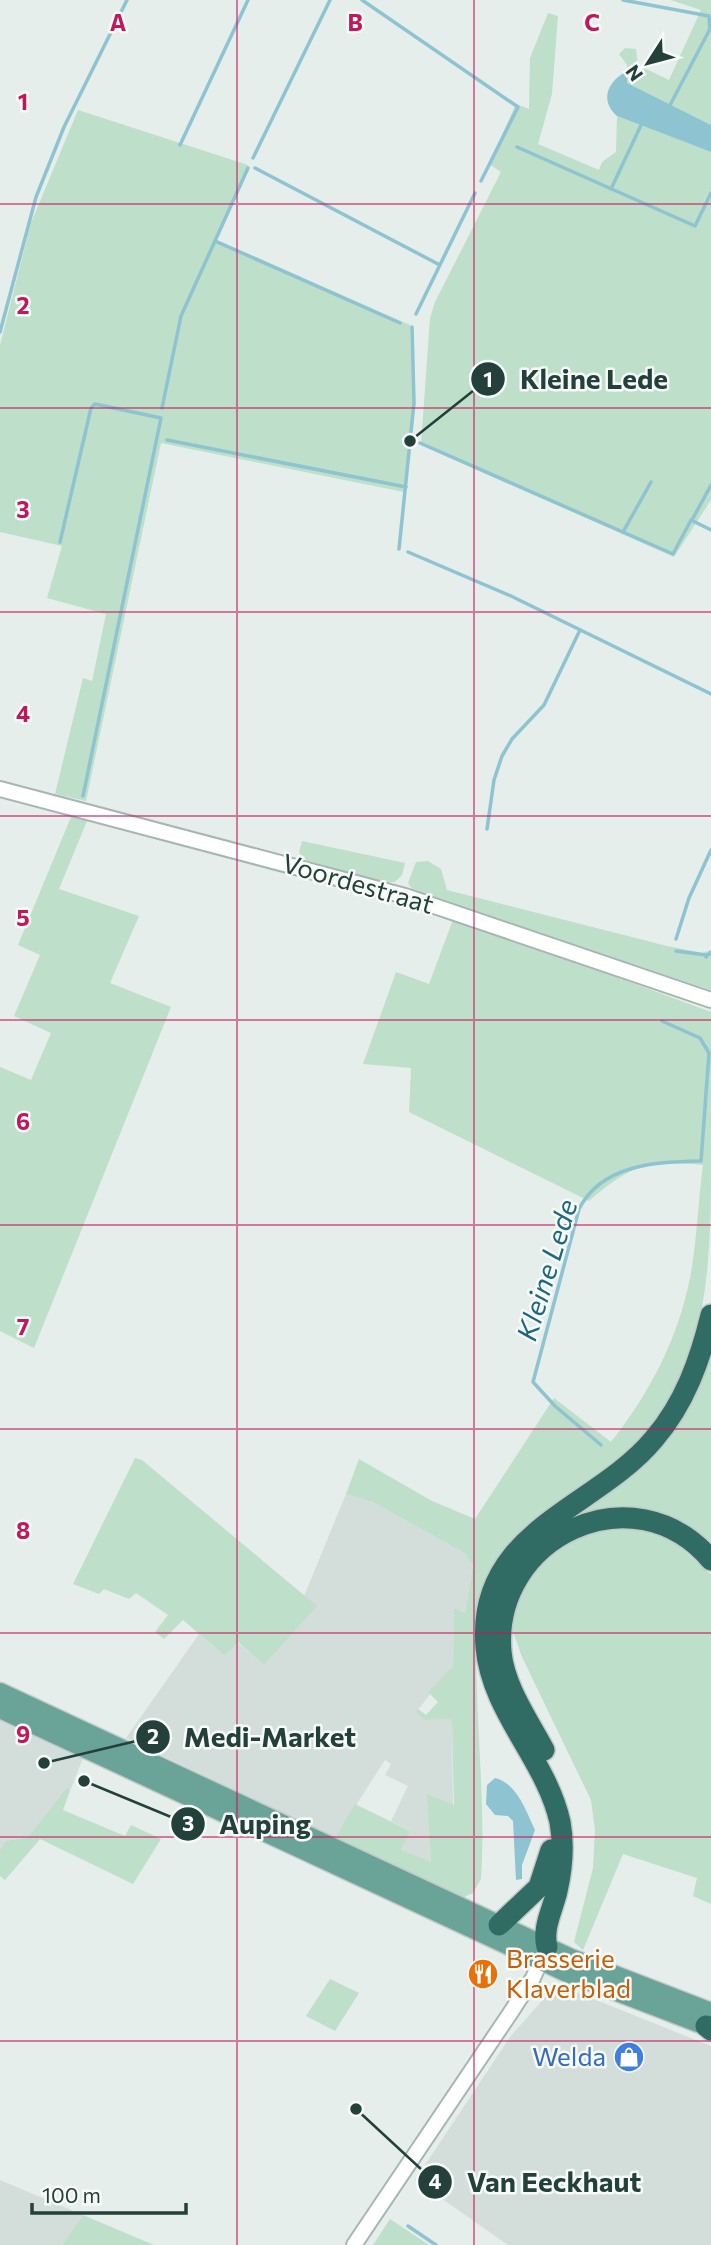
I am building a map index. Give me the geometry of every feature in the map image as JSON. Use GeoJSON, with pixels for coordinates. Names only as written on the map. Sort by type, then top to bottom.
{"type":"FeatureCollection","features":[{"type":"Feature","properties":{"kind":"highway"},"geometry":{"type":"LineString","coordinates":[[544,1954],[544,1938],[557,1889],[562,1848],[552,1799],[493,1684],[485,1632],[495,1589],[504,1568],[536,1529],[597,1488],[653,1441],[690,1382],[711,1315]]}},
{"type":"Feature","properties":{"kind":"highway"},"geometry":{"type":"LineString","coordinates":[[544,1954],[553,1942],[570,1888],[573,1830],[565,1795],[519,1704],[502,1661],[503,1611],[512,1585],[526,1564],[550,1541],[573,1526],[603,1518],[632,1518],[659,1524],[696,1544],[711,1560]]}},
{"type":"Feature","properties":{"kind":"highway"},"geometry":{"type":"LineString","coordinates":[[499,1925],[532,1894],[546,1872],[551,1855],[552,1799]]}},
{"type":"Feature","properties":{"kind":"main road"},"geometry":{"type":"LineString","coordinates":[[0,1692],[117,1755]]}},
{"type":"Feature","properties":{"kind":"main road"},"geometry":{"type":"LineString","coordinates":[[0,1709],[117,1755],[544,1954],[710,2024]]}},
{"type":"Feature","properties":{"kind":"main road"},"geometry":{"type":"LineString","coordinates":[[324,1851],[499,1925],[544,1954]]}},
{"type":"Feature","properties":{"kind":"street","name":"Voordestraat"},"geometry":{"type":"LineString","coordinates":[[0,789],[405,896],[711,1000]]}},
{"type":"Feature","properties":{"kind":"street"},"geometry":{"type":"LineString","coordinates":[[354,2245],[511,2012],[544,1954]]}},
{"type":"Feature","properties":{"kind":"shaded area"},"geometry":{"type":"Polygon","coordinates":[[[346,1494],[373,1502],[466,1554],[473,1564],[465,1613],[454,1608],[453,1666],[416,1712],[426,1720],[452,1718],[453,1806],[428,1795],[431,1863],[400,1850],[410,1831],[391,1821],[408,1786],[385,1775],[391,1764],[385,1760],[335,1838],[126,1738],[199,1634],[225,1656],[237,1642],[264,1665],[316,1606],[304,1596],[346,1494]]]}},
{"type":"Feature","properties":{"kind":"shaded area"},"geometry":{"type":"Polygon","coordinates":[[[0,1720],[83,1758],[70,1791],[66,1788],[28,1837],[6,1841],[0,1850],[0,1720]]]}},
{"type":"Feature","properties":{"kind":"shaded area"},"geometry":{"type":"Polygon","coordinates":[[[561,1986],[711,2046],[711,2245],[508,2245],[415,2180],[510,2037],[546,1996],[561,1986]]]}},
{"type":"Feature","properties":{"kind":"shaded area"},"geometry":{"type":"Polygon","coordinates":[[[0,2180],[83,2215],[62,2245],[0,2245],[0,2180]]]}},
{"type":"Feature","properties":{"kind":"green space"},"geometry":{"type":"Polygon","coordinates":[[[671,0],[711,0],[711,125],[626,83],[627,65],[619,54],[625,48],[636,49],[638,65],[669,80],[701,10],[671,0]]]}},
{"type":"Feature","properties":{"kind":"green space"},"geometry":{"type":"Polygon","coordinates":[[[548,13],[558,16],[552,94],[538,144],[599,170],[602,162],[616,152],[617,116],[711,152],[711,500],[674,557],[421,445],[430,318],[435,302],[501,172],[489,164],[516,104],[529,109],[530,58],[548,13]]]}},
{"type":"Feature","properties":{"kind":"green space"},"geometry":{"type":"Polygon","coordinates":[[[78,110],[248,165],[217,240],[410,325],[413,402],[404,492],[161,443],[86,801],[55,794],[83,678],[92,681],[106,614],[47,598],[62,546],[0,532],[0,345],[31,223],[78,110]]]}},
{"type":"Feature","properties":{"kind":"green space"},"geometry":{"type":"Polygon","coordinates":[[[71,817],[87,821],[59,889],[139,916],[110,983],[171,1007],[34,1348],[0,1331],[0,1067],[31,1080],[51,1033],[14,1016],[40,955],[18,945],[71,817]]]}},
{"type":"Feature","properties":{"kind":"green space"},"geometry":{"type":"Polygon","coordinates":[[[302,841],[405,863],[402,875],[395,882],[383,882],[307,861],[299,853],[302,841]]]}},
{"type":"Feature","properties":{"kind":"green space"},"geometry":{"type":"Polygon","coordinates":[[[428,861],[441,869],[447,890],[667,946],[703,953],[711,950],[711,990],[414,892],[408,883],[416,862],[428,861]]]}},
{"type":"Feature","properties":{"kind":"green space"},"geometry":{"type":"Polygon","coordinates":[[[454,917],[711,1012],[710,1237],[700,1315],[691,1352],[676,1387],[656,1420],[630,1450],[532,1523],[500,1558],[488,1580],[480,1608],[476,1651],[482,1810],[481,1879],[473,1893],[462,1898],[335,1838],[355,1804],[410,1831],[401,1850],[431,1862],[427,1794],[454,1805],[452,1719],[425,1720],[416,1712],[418,1709],[426,1715],[438,1702],[428,1692],[453,1666],[454,1608],[465,1613],[473,1565],[466,1554],[373,1502],[346,1494],[359,1459],[432,1501],[475,1519],[554,1398],[611,1442],[650,1385],[678,1323],[690,1278],[703,1165],[667,1163],[640,1168],[617,1179],[589,1201],[409,1112],[411,1068],[363,1064],[396,972],[429,984],[454,917]]]}},
{"type":"Feature","properties":{"kind":"green space"},"geometry":{"type":"Polygon","coordinates":[[[711,1357],[711,1548],[697,1533],[694,1535],[634,1512],[519,1556],[660,1447],[688,1410],[711,1357]]]}},
{"type":"Feature","properties":{"kind":"green space"},"geometry":{"type":"Polygon","coordinates":[[[135,1458],[142,1460],[317,1606],[264,1665],[238,1642],[225,1656],[183,1620],[164,1639],[155,1632],[168,1615],[136,1593],[129,1599],[104,1589],[99,1594],[73,1584],[135,1458]]]}},
{"type":"Feature","properties":{"kind":"green space"},"geometry":{"type":"Polygon","coordinates":[[[628,1526],[669,1537],[711,1575],[711,1904],[693,1896],[697,1878],[623,1854],[583,1950],[574,1942],[593,1868],[595,1830],[591,1800],[522,1657],[511,1626],[518,1594],[543,1559],[588,1531],[628,1526]]]}},
{"type":"Feature","properties":{"kind":"green space"},"geometry":{"type":"Polygon","coordinates":[[[67,1787],[70,1791],[63,1810],[125,1836],[131,1825],[161,1839],[133,1884],[40,1839],[5,1880],[0,1876],[0,1850],[6,1841],[28,1837],[67,1787]]]}},
{"type":"Feature","properties":{"kind":"green space"},"geometry":{"type":"Polygon","coordinates":[[[330,1979],[359,1993],[335,2031],[306,2016],[330,1979]]]}},
{"type":"Feature","properties":{"kind":"green space"},"geometry":{"type":"Polygon","coordinates":[[[83,2215],[154,2245],[62,2245],[83,2215]]]}},
{"type":"Feature","properties":{"kind":"green space"},"geometry":{"type":"Polygon","coordinates":[[[390,2219],[429,2245],[373,2245],[390,2219]]]}},
{"type":"Feature","properties":{"kind":"water"},"geometry":{"type":"Polygon","coordinates":[[[627,71],[627,83],[711,125],[711,152],[617,116],[608,104],[608,91],[615,80],[627,71]]]}},
{"type":"Feature","properties":{"kind":"water"},"geometry":{"type":"Polygon","coordinates":[[[495,1778],[503,1781],[515,1792],[535,1830],[522,1865],[522,1879],[516,1880],[513,1821],[508,1816],[495,1815],[486,1804],[487,1785],[495,1778]]]}},
{"type":"Feature","properties":{"kind":"waterway"},"geometry":{"type":"LineString","coordinates":[[0,332],[36,197],[64,127],[127,0]]}},
{"type":"Feature","properties":{"kind":"waterway"},"geometry":{"type":"LineString","coordinates":[[180,145],[248,0]]}},
{"type":"Feature","properties":{"kind":"waterway"},"geometry":{"type":"LineString","coordinates":[[253,158],[330,0]]}},
{"type":"Feature","properties":{"kind":"waterway","name":"Kleine Lede"},"geometry":{"type":"LineString","coordinates":[[362,0],[518,107],[481,181]]}},
{"type":"Feature","properties":{"kind":"waterway"},"geometry":{"type":"LineString","coordinates":[[623,0],[709,16],[710,29],[669,107]]}},
{"type":"Feature","properties":{"kind":"waterway"},"geometry":{"type":"LineString","coordinates":[[611,189],[643,121]]}},
{"type":"Feature","properties":{"kind":"waterway"},"geometry":{"type":"LineString","coordinates":[[517,147],[695,226],[711,193]]}},
{"type":"Feature","properties":{"kind":"waterway"},"geometry":{"type":"LineString","coordinates":[[162,408],[181,316],[248,168]]}},
{"type":"Feature","properties":{"kind":"waterway"},"geometry":{"type":"LineString","coordinates":[[255,168],[438,264]]}},
{"type":"Feature","properties":{"kind":"waterway","name":"Kleine Lede"},"geometry":{"type":"LineString","coordinates":[[416,314],[475,193]]}},
{"type":"Feature","properties":{"kind":"waterway"},"geometry":{"type":"LineString","coordinates":[[215,241],[400,323]]}},
{"type":"Feature","properties":{"kind":"waterway","name":"Kleine Lede"},"geometry":{"type":"LineString","coordinates":[[399,549],[414,403],[412,327]]}},
{"type":"Feature","properties":{"kind":"waterway"},"geometry":{"type":"LineString","coordinates":[[60,542],[91,408],[95,404],[161,418],[83,796]]}},
{"type":"Feature","properties":{"kind":"waterway"},"geometry":{"type":"LineString","coordinates":[[167,440],[406,487]]}},
{"type":"Feature","properties":{"kind":"waterway"},"geometry":{"type":"LineString","coordinates":[[420,443],[673,554],[691,520],[711,530]]}},
{"type":"Feature","properties":{"kind":"waterway"},"geometry":{"type":"LineString","coordinates":[[623,532],[651,482]]}},
{"type":"Feature","properties":{"kind":"waterway"},"geometry":{"type":"LineString","coordinates":[[692,520],[711,485]]}},
{"type":"Feature","properties":{"kind":"waterway","name":"Kleine Lede"},"geometry":{"type":"LineString","coordinates":[[408,552],[511,596],[711,694]]}},
{"type":"Feature","properties":{"kind":"waterway"},"geometry":{"type":"LineString","coordinates":[[487,829],[494,780],[502,756],[512,739],[544,705],[580,630]]}},
{"type":"Feature","properties":{"kind":"waterway"},"geometry":{"type":"LineString","coordinates":[[676,939],[689,898],[711,850]]}},
{"type":"Feature","properties":{"kind":"waterway"},"geometry":{"type":"LineString","coordinates":[[676,951],[706,955]]}},
{"type":"Feature","properties":{"kind":"waterway","name":"Kleine Lede"},"geometry":{"type":"LineString","coordinates":[[706,957],[711,952]]}},
{"type":"Feature","properties":{"kind":"waterway","name":"Kleine Lede"},"geometry":{"type":"LineString","coordinates":[[601,1445],[555,1406],[533,1382],[579,1209],[589,1194],[601,1183],[632,1168],[701,1161],[709,1053],[700,1038],[662,1021]]}},
{"type":"Feature","properties":{"kind":"waterway"},"geometry":{"type":"LineString","coordinates":[[408,2226],[436,2245]]}},
{"type":"Feature","properties":{"kind":"place","name":"Kleine Lede"},"geometry":{"type":"Point","coordinates":[410,441]}},
{"type":"Feature","properties":{"kind":"place","name":"Medi-Market"},"geometry":{"type":"Point","coordinates":[44,1763]}},
{"type":"Feature","properties":{"kind":"place","name":"Auping"},"geometry":{"type":"Point","coordinates":[84,1781]}},
{"type":"Feature","properties":{"kind":"place","name":"Brasserie Klaverblad"},"geometry":{"type":"Point","coordinates":[483,1974]}},
{"type":"Feature","properties":{"kind":"place","name":"Welda"},"geometry":{"type":"Point","coordinates":[629,2057]}},
{"type":"Feature","properties":{"kind":"place","name":"Van Eeckhaut"},"geometry":{"type":"Point","coordinates":[356,2109]}}]}
